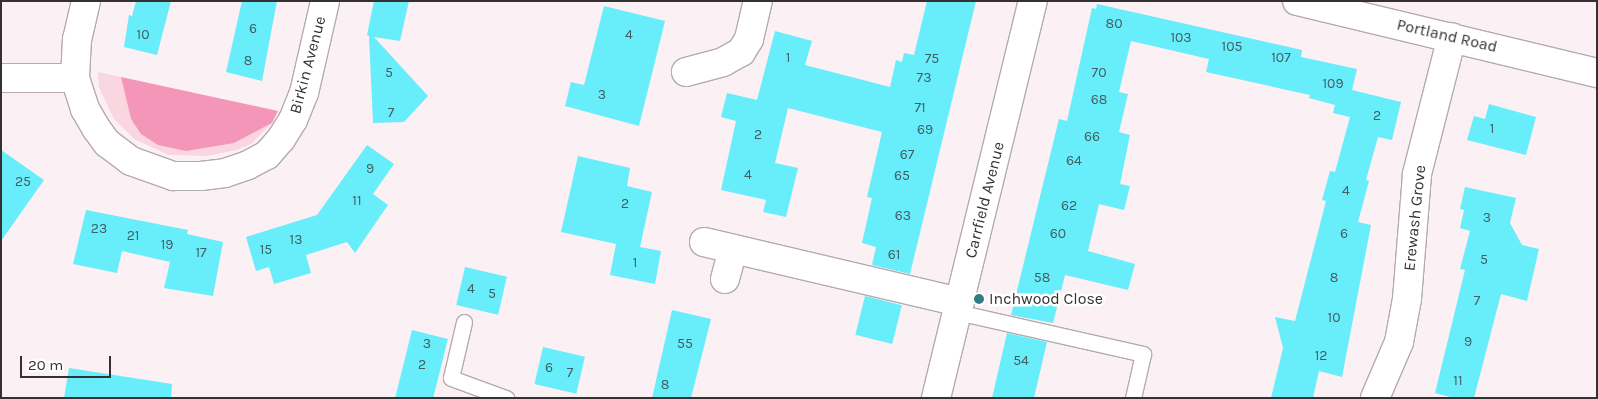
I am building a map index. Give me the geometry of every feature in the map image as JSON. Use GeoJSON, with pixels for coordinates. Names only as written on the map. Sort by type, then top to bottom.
{"type":"FeatureCollection","features":[{"type":"Feature","properties":{"kind":"street","name":"Birkin Avenue"},"geometry":{"type":"LineString","coordinates":[[86,1],[77,39],[75,78],[82,101],[96,128],[107,143],[130,161],[173,176],[225,173],[267,156],[293,120],[304,93],[325,1]]}},
{"type":"Feature","properties":{"kind":"street"},"geometry":{"type":"LineString","coordinates":[[686,72],[723,62],[741,52],[748,39],[758,1]]}},
{"type":"Feature","properties":{"kind":"street","name":"Carrfield Avenue"},"geometry":{"type":"LineString","coordinates":[[936,398],[1033,1]]}},
{"type":"Feature","properties":{"kind":"street","name":"Portland Road"},"geometry":{"type":"LineString","coordinates":[[1297,1],[1597,73]]}},
{"type":"Feature","properties":{"kind":"street","name":"Erewash Grove"},"geometry":{"type":"LineString","coordinates":[[1375,398],[1399,342],[1407,298],[1418,174],[1452,37]]}},
{"type":"Feature","properties":{"kind":"street"},"geometry":{"type":"LineString","coordinates":[[1,78],[75,78]]}},
{"type":"Feature","properties":{"kind":"street"},"geometry":{"type":"LineString","coordinates":[[704,242],[959,307]]}},
{"type":"Feature","properties":{"kind":"street"},"geometry":{"type":"LineString","coordinates":[[725,279],[732,249]]}},
{"type":"Feature","properties":{"kind":"lane"},"geometry":{"type":"LineString","coordinates":[[959,307],[1143,354],[1134,398]]}},
{"type":"Feature","properties":{"kind":"lane"},"geometry":{"type":"LineString","coordinates":[[464,322],[451,378],[506,398]]}},
{"type":"Feature","properties":{"kind":"shaded area"},"geometry":{"type":"Polygon","coordinates":[[[98,72],[121,77],[131,119],[234,143],[272,123],[251,144],[236,150],[207,156],[169,155],[134,139],[114,119],[99,88],[98,72]]]}},
{"type":"Feature","properties":{"kind":"shaded area"},"geometry":{"type":"Polygon","coordinates":[[[121,77],[278,111],[272,123],[234,143],[186,151],[158,145],[141,134],[131,119],[121,77]]]}},
{"type":"Feature","properties":{"kind":"building"},"geometry":{"type":"Polygon","coordinates":[[[136,1],[171,1],[157,55],[124,47],[129,15],[132,16],[136,1]]]}},
{"type":"Feature","properties":{"kind":"building"},"geometry":{"type":"Polygon","coordinates":[[[242,1],[277,1],[262,81],[226,72],[242,1]]]}},
{"type":"Feature","properties":{"kind":"building"},"geometry":{"type":"Polygon","coordinates":[[[374,1],[409,1],[400,41],[374,37],[428,96],[404,122],[373,123],[369,36],[367,35],[374,1]]]}},
{"type":"Feature","properties":{"kind":"building"},"geometry":{"type":"Polygon","coordinates":[[[927,1],[976,1],[910,274],[872,265],[876,247],[862,243],[872,198],[867,197],[882,132],[788,108],[775,163],[798,168],[786,217],[763,212],[766,200],[721,190],[736,121],[721,117],[727,93],[757,100],[775,31],[812,41],[805,65],[890,87],[896,60],[902,62],[904,53],[914,55],[927,1]]]}},
{"type":"Feature","properties":{"kind":"building"},"geometry":{"type":"Polygon","coordinates":[[[1097,4],[1302,50],[1301,57],[1357,69],[1352,90],[1401,102],[1392,140],[1378,137],[1366,180],[1369,181],[1358,222],[1371,225],[1342,377],[1319,371],[1313,398],[1271,398],[1283,348],[1275,317],[1295,321],[1326,201],[1322,200],[1330,171],[1335,172],[1350,117],[1333,113],[1335,105],[1309,98],[1310,95],[1206,72],[1209,59],[1131,41],[1119,92],[1128,94],[1119,132],[1130,135],[1120,184],[1130,186],[1124,210],[1099,204],[1088,251],[1135,264],[1128,290],[1065,275],[1053,323],[1011,315],[1059,119],[1067,121],[1092,8],[1096,9],[1097,4]]]}},
{"type":"Feature","properties":{"kind":"building"},"geometry":{"type":"Polygon","coordinates":[[[604,6],[665,21],[639,126],[565,106],[571,82],[584,85],[604,6]]]}},
{"type":"Feature","properties":{"kind":"building"},"geometry":{"type":"Polygon","coordinates":[[[1489,104],[1536,117],[1526,155],[1467,140],[1474,116],[1485,119],[1489,104]]]}},
{"type":"Feature","properties":{"kind":"building"},"geometry":{"type":"Polygon","coordinates":[[[367,145],[394,164],[373,194],[388,205],[355,253],[347,242],[306,255],[311,273],[274,284],[269,267],[256,271],[246,237],[317,215],[367,145]]]}},
{"type":"Feature","properties":{"kind":"building"},"geometry":{"type":"Polygon","coordinates":[[[1,150],[44,180],[1,241],[1,150]]]}},
{"type":"Feature","properties":{"kind":"building"},"geometry":{"type":"Polygon","coordinates":[[[578,156],[630,168],[627,186],[652,192],[640,247],[661,251],[655,284],[610,275],[616,244],[561,232],[578,156]]]}},
{"type":"Feature","properties":{"kind":"building"},"geometry":{"type":"Polygon","coordinates":[[[1465,187],[1516,198],[1510,223],[1522,245],[1539,249],[1527,301],[1501,294],[1474,398],[1454,398],[1435,393],[1465,270],[1460,269],[1470,231],[1460,228],[1464,210],[1460,209],[1465,187]]]}},
{"type":"Feature","properties":{"kind":"building"},"geometry":{"type":"Polygon","coordinates":[[[86,210],[188,230],[187,234],[223,242],[213,296],[164,288],[170,262],[122,251],[117,273],[73,264],[86,210]]]}},
{"type":"Feature","properties":{"kind":"building"},"geometry":{"type":"Polygon","coordinates":[[[465,267],[507,277],[498,315],[456,305],[465,267]]]}},
{"type":"Feature","properties":{"kind":"building"},"geometry":{"type":"Polygon","coordinates":[[[865,296],[902,305],[892,344],[855,335],[865,296]]]}},
{"type":"Feature","properties":{"kind":"building"},"geometry":{"type":"Polygon","coordinates":[[[672,310],[711,319],[691,398],[652,398],[672,310]]]}},
{"type":"Feature","properties":{"kind":"building"},"geometry":{"type":"Polygon","coordinates":[[[412,330],[448,339],[433,398],[395,398],[412,330]]]}},
{"type":"Feature","properties":{"kind":"building"},"geometry":{"type":"Polygon","coordinates":[[[1007,333],[1047,342],[1034,398],[992,398],[1007,333]]]}},
{"type":"Feature","properties":{"kind":"building"},"geometry":{"type":"Polygon","coordinates":[[[543,347],[585,357],[576,394],[534,384],[543,347]]]}},
{"type":"Feature","properties":{"kind":"building"},"geometry":{"type":"Polygon","coordinates":[[[69,368],[172,384],[171,398],[64,398],[69,368]]]}},
{"type":"Feature","properties":{"kind":"place","name":"Inchwood Close"},"geometry":{"type":"Point","coordinates":[979,299]}}]}
